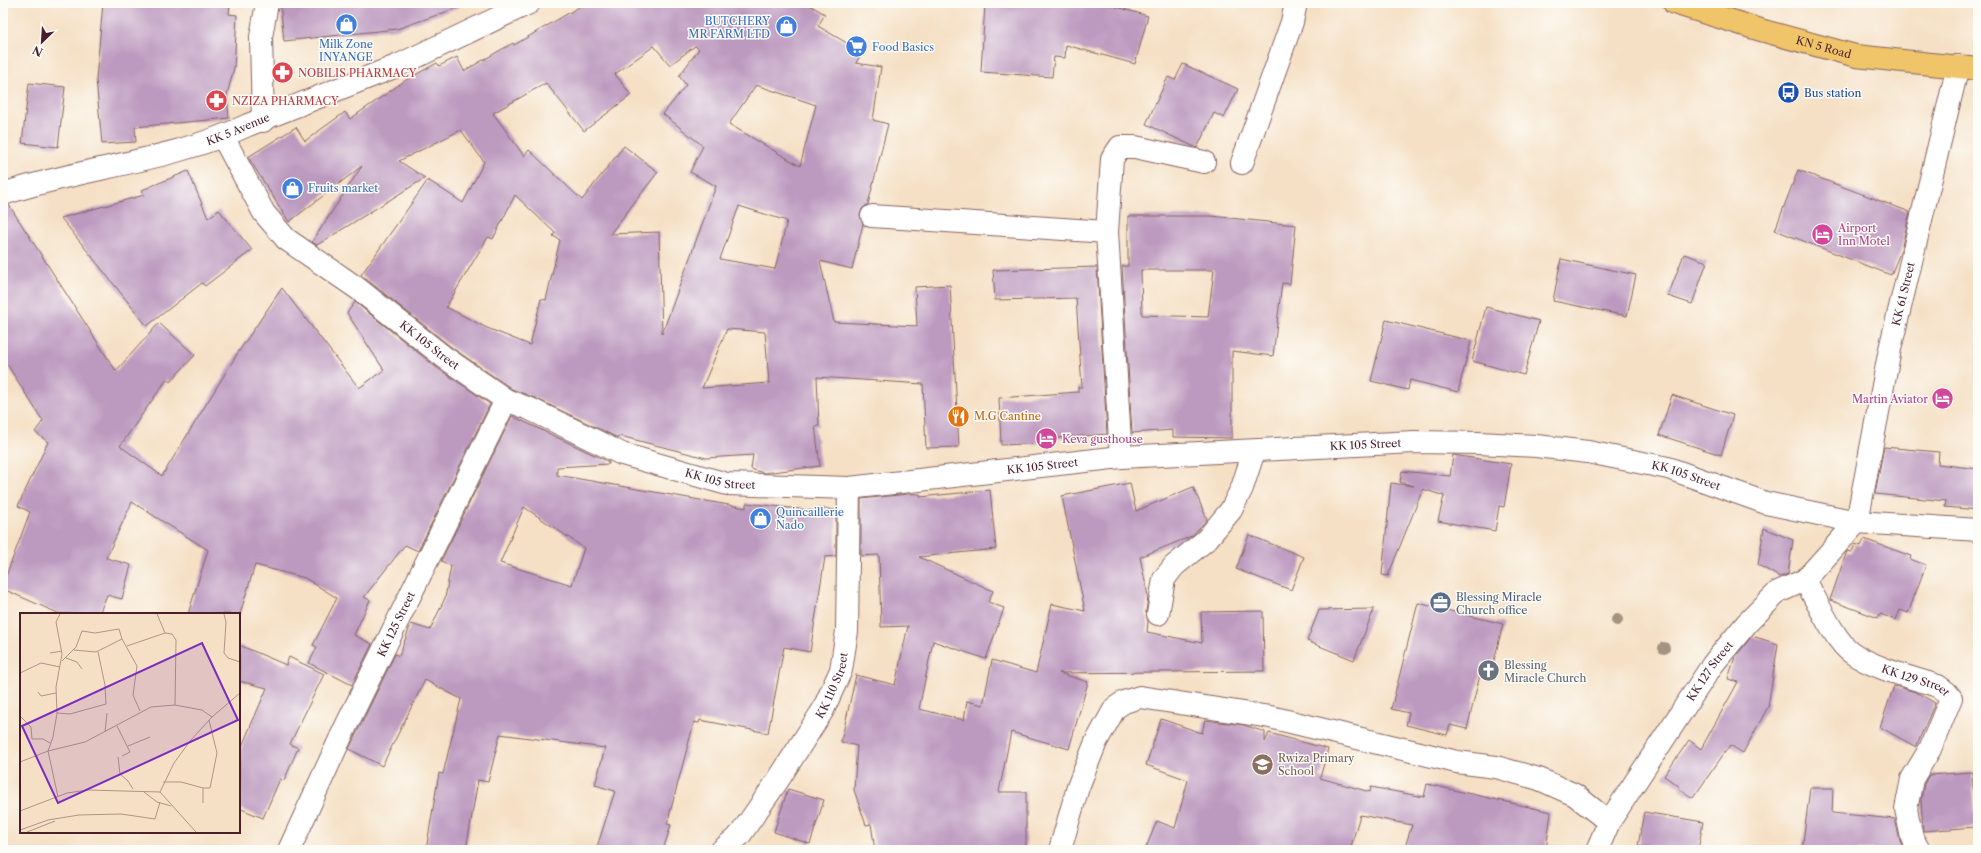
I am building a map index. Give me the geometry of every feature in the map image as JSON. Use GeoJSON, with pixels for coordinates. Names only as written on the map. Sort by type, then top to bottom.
{"type":"FeatureCollection","features":[{"type":"Feature","properties":{"kind":"main road","name":"KN 5 Road"},"geometry":{"type":"LineString","coordinates":[[1674,3],[1764,31],[1856,56],[1968,68]]}},
{"type":"Feature","properties":{"kind":"street"},"geometry":{"type":"LineString","coordinates":[[263,120],[261,37],[267,3]]}},
{"type":"Feature","properties":{"kind":"street","name":"KK 5 Avenue"},"geometry":{"type":"LineString","coordinates":[[3,194],[35,183],[166,155],[223,137],[248,125],[399,65],[529,3]]}},
{"type":"Feature","properties":{"kind":"street"},"geometry":{"type":"LineString","coordinates":[[1242,163],[1292,22],[1296,3]]}},
{"type":"Feature","properties":{"kind":"street","name":"KK 61 Street"},"geometry":{"type":"LineString","coordinates":[[1856,522],[1890,349],[1968,68]]}},
{"type":"Feature","properties":{"kind":"street","name":"KK 105 Street"},"geometry":{"type":"LineString","coordinates":[[223,137],[264,213],[286,239],[357,288],[444,357],[506,400],[530,409],[622,454],[727,484],[849,488],[1121,457],[1414,442],[1536,446],[1588,452],[1668,468],[1766,503],[1856,522],[1978,530]]}},
{"type":"Feature","properties":{"kind":"street"},"geometry":{"type":"LineString","coordinates":[[1121,457],[1107,232],[1112,159],[1120,147],[1135,147],[1204,162]]}},
{"type":"Feature","properties":{"kind":"street"},"geometry":{"type":"LineString","coordinates":[[872,216],[1107,232]]}},
{"type":"Feature","properties":{"kind":"street","name":"KK 125 Street"},"geometry":{"type":"LineString","coordinates":[[289,850],[350,719],[506,400]]}},
{"type":"Feature","properties":{"kind":"street"},"geometry":{"type":"LineString","coordinates":[[1158,614],[1164,580],[1174,566],[1206,540],[1231,510],[1242,488],[1254,451]]}},
{"type":"Feature","properties":{"kind":"street","name":"KK 110 Street"},"geometry":{"type":"LineString","coordinates":[[722,850],[740,835],[778,780],[823,710],[841,670],[847,631],[849,488]]}},
{"type":"Feature","properties":{"kind":"street","name":"KK 127 Street"},"geometry":{"type":"LineString","coordinates":[[1597,850],[1609,822],[1714,664],[1747,622],[1778,592],[1805,580],[1856,522]]}},
{"type":"Feature","properties":{"kind":"street","name":"KK 129 Street"},"geometry":{"type":"LineString","coordinates":[[1805,580],[1839,639],[1851,653],[1869,662],[1938,686],[1951,698],[1930,749],[1912,779],[1910,786],[1906,809],[1912,838],[1919,850]]}},
{"type":"Feature","properties":{"kind":"street"},"geometry":{"type":"LineString","coordinates":[[1060,850],[1078,787],[1096,742],[1115,708],[1124,702],[1140,697],[1270,717],[1457,762],[1496,766],[1539,779],[1575,795],[1609,822]]}},
{"type":"Feature","properties":{"kind":"building"},"geometry":{"type":"Polygon","coordinates":[[[103,3],[230,3],[229,14],[237,15],[234,68],[227,95],[229,118],[135,127],[136,142],[102,144],[96,79],[103,3]]]}},
{"type":"Feature","properties":{"kind":"building"},"geometry":{"type":"Polygon","coordinates":[[[280,3],[459,3],[460,7],[397,29],[284,41],[280,3]]]}},
{"type":"Feature","properties":{"kind":"building"},"geometry":{"type":"Polygon","coordinates":[[[586,3],[806,3],[825,14],[818,26],[862,52],[856,63],[881,67],[873,120],[888,124],[868,204],[862,209],[860,215],[863,224],[852,269],[820,261],[834,322],[917,326],[915,287],[950,285],[959,447],[926,448],[923,384],[817,377],[819,426],[815,426],[820,466],[764,473],[751,469],[753,455],[706,458],[620,436],[618,438],[535,398],[512,389],[451,347],[361,275],[428,180],[463,203],[484,162],[461,130],[399,161],[425,178],[317,245],[312,242],[362,166],[289,222],[248,157],[296,127],[305,141],[345,112],[350,119],[406,80],[437,63],[439,66],[457,57],[464,71],[513,43],[514,45],[586,3]],[[654,46],[615,74],[631,95],[584,131],[546,83],[493,113],[524,156],[529,150],[582,200],[624,146],[658,172],[610,234],[659,232],[662,334],[716,186],[690,172],[703,146],[663,114],[686,85],[679,76],[699,49],[695,46],[670,65],[654,46]],[[756,85],[729,124],[800,166],[816,105],[756,85]],[[515,195],[493,239],[488,237],[446,307],[487,328],[530,345],[541,299],[546,300],[560,240],[553,236],[555,233],[515,195]],[[739,206],[720,259],[775,269],[787,221],[739,206]],[[727,329],[702,388],[769,383],[765,332],[727,329]]]}},
{"type":"Feature","properties":{"kind":"building"},"geometry":{"type":"Polygon","coordinates":[[[985,3],[1103,3],[1148,16],[1135,64],[1066,45],[1065,58],[1054,57],[1052,77],[981,72],[985,3]]]}},
{"type":"Feature","properties":{"kind":"building"},"geometry":{"type":"Polygon","coordinates":[[[1183,64],[1238,89],[1224,118],[1214,113],[1197,148],[1146,124],[1168,77],[1175,80],[1183,64]]]}},
{"type":"Feature","properties":{"kind":"building"},"geometry":{"type":"Polygon","coordinates":[[[29,83],[65,87],[58,147],[22,143],[29,83]]]}},
{"type":"Feature","properties":{"kind":"building"},"geometry":{"type":"Polygon","coordinates":[[[1798,170],[1910,212],[1901,250],[1891,275],[1775,230],[1798,170]]]}},
{"type":"Feature","properties":{"kind":"building"},"geometry":{"type":"Polygon","coordinates":[[[188,171],[208,218],[219,210],[252,250],[205,286],[202,283],[147,326],[61,218],[144,195],[142,190],[188,171]]]}},
{"type":"Feature","properties":{"kind":"building"},"geometry":{"type":"Polygon","coordinates":[[[9,205],[116,371],[159,323],[195,355],[170,382],[167,379],[120,446],[162,476],[239,351],[282,288],[359,388],[384,370],[347,313],[355,302],[436,367],[490,404],[418,551],[405,545],[364,597],[370,600],[354,635],[372,644],[352,685],[309,663],[317,647],[313,645],[337,598],[305,578],[255,565],[240,614],[188,613],[208,550],[132,502],[106,558],[131,565],[122,599],[107,595],[99,613],[58,613],[3,589],[3,584],[30,512],[18,506],[48,442],[35,432],[43,421],[3,358],[3,206],[9,205]]]}},
{"type":"Feature","properties":{"kind":"building"},"geometry":{"type":"Polygon","coordinates":[[[1128,216],[1211,216],[1296,225],[1290,284],[1282,283],[1273,356],[1232,351],[1232,438],[1173,437],[1173,430],[1132,433],[1122,266],[1128,266],[1128,216]],[[1141,270],[1142,315],[1208,317],[1214,270],[1141,270]]]}},
{"type":"Feature","properties":{"kind":"building"},"geometry":{"type":"Polygon","coordinates":[[[1684,254],[1707,262],[1692,304],[1668,296],[1684,254]]]}},
{"type":"Feature","properties":{"kind":"building"},"geometry":{"type":"Polygon","coordinates":[[[1561,259],[1636,275],[1627,316],[1553,301],[1561,259]]]}},
{"type":"Feature","properties":{"kind":"building"},"geometry":{"type":"Polygon","coordinates":[[[1097,267],[1107,434],[1046,439],[1047,443],[1001,445],[999,398],[1078,392],[1078,387],[1082,387],[1076,298],[995,300],[993,270],[1097,267]]]}},
{"type":"Feature","properties":{"kind":"building"},"geometry":{"type":"Polygon","coordinates":[[[1486,307],[1539,321],[1524,375],[1472,361],[1486,307]]]}},
{"type":"Feature","properties":{"kind":"building"},"geometry":{"type":"Polygon","coordinates":[[[1386,320],[1471,341],[1458,392],[1410,380],[1408,390],[1371,381],[1386,320]]]}},
{"type":"Feature","properties":{"kind":"building"},"geometry":{"type":"Polygon","coordinates":[[[1672,395],[1733,415],[1721,455],[1659,435],[1672,395]]]}},
{"type":"Feature","properties":{"kind":"building"},"geometry":{"type":"Polygon","coordinates":[[[512,416],[609,462],[609,464],[557,467],[557,475],[746,508],[746,503],[817,511],[817,508],[836,510],[836,556],[825,557],[810,652],[784,647],[768,733],[700,720],[699,723],[694,722],[667,824],[671,825],[663,850],[596,850],[615,791],[595,785],[605,748],[500,734],[488,782],[478,780],[466,850],[426,850],[439,773],[443,774],[461,699],[425,680],[382,766],[349,749],[395,654],[399,656],[411,624],[430,630],[445,598],[451,566],[441,561],[512,416]],[[524,507],[500,563],[572,585],[584,548],[524,507]]]}},
{"type":"Feature","properties":{"kind":"building"},"geometry":{"type":"Polygon","coordinates":[[[1884,447],[1939,452],[1938,464],[1978,469],[1978,510],[1945,507],[1946,501],[1875,494],[1884,447]]]}},
{"type":"Feature","properties":{"kind":"building"},"geometry":{"type":"Polygon","coordinates":[[[1453,455],[1511,464],[1504,507],[1499,506],[1495,531],[1438,521],[1444,496],[1423,489],[1388,576],[1382,575],[1391,483],[1414,486],[1400,482],[1402,471],[1450,476],[1453,455]]]}},
{"type":"Feature","properties":{"kind":"building"},"geometry":{"type":"Polygon","coordinates":[[[1130,483],[1136,511],[1193,487],[1207,519],[1192,536],[1140,557],[1148,596],[1146,612],[1148,621],[1147,632],[1202,643],[1201,612],[1263,611],[1264,671],[1059,673],[1088,682],[1069,749],[1011,732],[999,792],[1026,792],[1026,850],[875,850],[871,824],[866,825],[854,790],[857,746],[841,742],[856,675],[895,685],[908,626],[881,627],[879,555],[861,556],[861,499],[908,494],[920,494],[920,497],[990,490],[996,549],[919,557],[993,591],[988,602],[1004,608],[986,659],[933,641],[919,709],[964,720],[967,701],[983,705],[992,660],[1036,673],[1052,604],[1085,611],[1062,496],[1130,483]]]}},
{"type":"Feature","properties":{"kind":"building"},"geometry":{"type":"Polygon","coordinates":[[[1764,528],[1793,540],[1788,574],[1780,577],[1758,565],[1764,528]]]}},
{"type":"Feature","properties":{"kind":"building"},"geometry":{"type":"Polygon","coordinates":[[[1249,535],[1304,557],[1291,590],[1236,569],[1249,535]]]}},
{"type":"Feature","properties":{"kind":"building"},"geometry":{"type":"Polygon","coordinates":[[[1864,539],[1911,556],[1910,559],[1926,565],[1908,613],[1900,610],[1896,620],[1880,614],[1878,618],[1830,600],[1847,551],[1852,552],[1855,544],[1861,546],[1864,539]]]}},
{"type":"Feature","properties":{"kind":"building"},"geometry":{"type":"Polygon","coordinates":[[[1418,603],[1503,624],[1493,665],[1483,662],[1467,729],[1450,725],[1447,735],[1406,725],[1409,713],[1391,709],[1418,603]]]}},
{"type":"Feature","properties":{"kind":"building"},"geometry":{"type":"Polygon","coordinates":[[[1374,609],[1354,660],[1307,641],[1319,610],[1374,609]]]}},
{"type":"Feature","properties":{"kind":"building"},"geometry":{"type":"Polygon","coordinates":[[[1752,636],[1778,644],[1768,707],[1743,753],[1730,745],[1693,798],[1679,789],[1680,787],[1664,776],[1689,740],[1701,749],[1738,682],[1728,679],[1735,657],[1752,636]]]}},
{"type":"Feature","properties":{"kind":"building"},"geometry":{"type":"Polygon","coordinates":[[[240,645],[286,665],[289,657],[324,674],[290,744],[298,748],[284,781],[280,779],[263,818],[240,808],[240,751],[267,688],[240,681],[240,645]]]}},
{"type":"Feature","properties":{"kind":"building"},"geometry":{"type":"Polygon","coordinates":[[[1894,686],[1916,692],[1935,703],[1916,747],[1880,727],[1894,686]]]}},
{"type":"Feature","properties":{"kind":"building"},"geometry":{"type":"Polygon","coordinates":[[[1161,719],[1202,733],[1205,720],[1243,725],[1265,732],[1265,742],[1269,733],[1328,749],[1320,778],[1370,792],[1371,787],[1424,797],[1427,784],[1551,812],[1546,850],[1404,850],[1412,825],[1360,815],[1350,850],[1145,850],[1157,821],[1175,828],[1188,780],[1146,765],[1161,719]]]}},
{"type":"Feature","properties":{"kind":"building"},"geometry":{"type":"Polygon","coordinates":[[[1972,772],[1976,827],[1923,831],[1921,800],[1924,784],[1929,775],[1972,772]]]}},
{"type":"Feature","properties":{"kind":"building"},"geometry":{"type":"Polygon","coordinates":[[[1810,788],[1833,788],[1832,813],[1895,819],[1900,841],[1905,850],[1802,850],[1810,788]]]}},
{"type":"Feature","properties":{"kind":"building"},"geometry":{"type":"Polygon","coordinates":[[[788,789],[824,800],[810,844],[774,832],[788,789]]]}},
{"type":"Feature","properties":{"kind":"building"},"geometry":{"type":"Polygon","coordinates":[[[1644,812],[1703,822],[1698,850],[1659,850],[1638,846],[1644,812]]]}},
{"type":"Feature","properties":{"kind":"place","name":"Milk Zone INYANGE"},"geometry":{"type":"Point","coordinates":[346,24]}},
{"type":"Feature","properties":{"kind":"place","name":"BUTCHERY MR FARM LTD"},"geometry":{"type":"Point","coordinates":[786,27]}},
{"type":"Feature","properties":{"kind":"place","name":"Food Basics"},"geometry":{"type":"Point","coordinates":[856,47]}},
{"type":"Feature","properties":{"kind":"place","name":"NOBILIS PHARMACY"},"geometry":{"type":"Point","coordinates":[283,73]}},
{"type":"Feature","properties":{"kind":"place","name":"Bus station"},"geometry":{"type":"Point","coordinates":[1789,93]}},
{"type":"Feature","properties":{"kind":"place","name":"NZIZA PHARMACY"},"geometry":{"type":"Point","coordinates":[217,101]}},
{"type":"Feature","properties":{"kind":"place","name":"Fruits market"},"geometry":{"type":"Point","coordinates":[292,188]}},
{"type":"Feature","properties":{"kind":"place","name":"Airport Inn Motel"},"geometry":{"type":"Point","coordinates":[1823,234]}},
{"type":"Feature","properties":{"kind":"place","name":"Martin Aviator"},"geometry":{"type":"Point","coordinates":[1943,399]}},
{"type":"Feature","properties":{"kind":"place","name":"M.G Cantine"},"geometry":{"type":"Point","coordinates":[958,416]}},
{"type":"Feature","properties":{"kind":"place","name":"Keva gusthouse"},"geometry":{"type":"Point","coordinates":[1046,439]}},
{"type":"Feature","properties":{"kind":"place","name":"Quincaillerie Nado"},"geometry":{"type":"Point","coordinates":[760,518]}},
{"type":"Feature","properties":{"kind":"place","name":"Blessing Miracle Church office"},"geometry":{"type":"Point","coordinates":[1440,603]}},
{"type":"Feature","properties":{"kind":"place","name":"Blessing Miracle Church"},"geometry":{"type":"Point","coordinates":[1488,671]}},
{"type":"Feature","properties":{"kind":"place","name":"Rwiza Primary School"},"geometry":{"type":"Point","coordinates":[1263,764]}}]}
